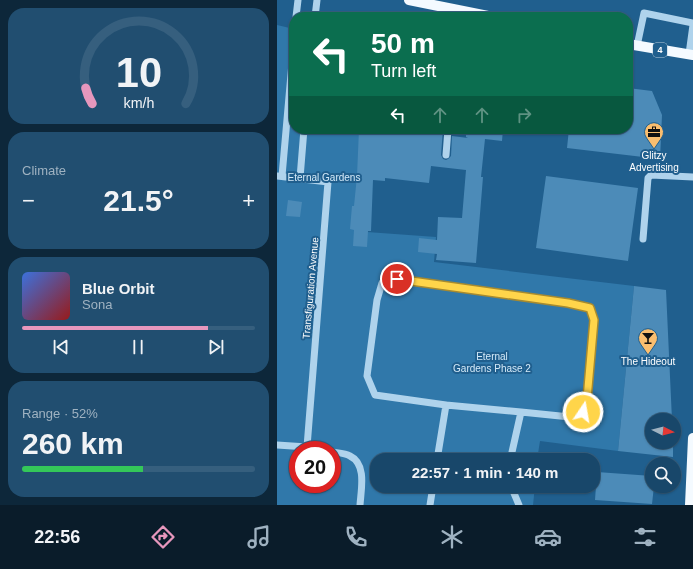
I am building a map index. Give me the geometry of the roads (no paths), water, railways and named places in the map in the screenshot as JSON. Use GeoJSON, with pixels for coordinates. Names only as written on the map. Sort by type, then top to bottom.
{"type":"FeatureCollection","features":[{"type":"Feature","properties":{"kind":"main road"},"geometry":{"type":"LineString","coordinates":[[409,0],[452,12]]}},
{"type":"Feature","properties":{"kind":"main road","name":"4"},"geometry":{"type":"LineString","coordinates":[[633,45],[691,55]]}},
{"type":"Feature","properties":{"kind":"main road"},"geometry":{"type":"LineString","coordinates":[[690,505],[693,438]]}},
{"type":"Feature","properties":{"kind":"street"},"geometry":{"type":"LineString","coordinates":[[297,12],[298,0]]}},
{"type":"Feature","properties":{"kind":"street"},"geometry":{"type":"LineString","coordinates":[[316,12],[317,0]]}},
{"type":"Feature","properties":{"kind":"street"},"geometry":{"type":"LineString","coordinates":[[633,45],[644,13],[693,24],[691,55]]}},
{"type":"Feature","properties":{"kind":"street"},"geometry":{"type":"LineString","coordinates":[[279,176],[289,85]]}},
{"type":"Feature","properties":{"kind":"street"},"geometry":{"type":"LineString","coordinates":[[300,178],[304,134]]}},
{"type":"Feature","properties":{"kind":"street"},"geometry":{"type":"LineString","coordinates":[[446,155],[448,134]]}},
{"type":"Feature","properties":{"kind":"street"},"geometry":{"type":"LineString","coordinates":[[643,239],[648,178],[651,175],[693,177]]}},
{"type":"Feature","properties":{"kind":"street","name":"Transfiguration Avenue"},"geometry":{"type":"LineString","coordinates":[[279,176],[328,182],[307,441]]}},
{"type":"Feature","properties":{"kind":"street"},"geometry":{"type":"LineString","coordinates":[[397,279],[568,303],[590,308],[594,320],[587,399],[583,412],[570,417],[521,412],[446,405],[375,395],[367,376],[377,300],[382,283],[397,279]]}},
{"type":"Feature","properties":{"kind":"street"},"geometry":{"type":"LineString","coordinates":[[438,453],[446,405]]}},
{"type":"Feature","properties":{"kind":"street"},"geometry":{"type":"LineString","coordinates":[[512,453],[521,412]]}},
{"type":"Feature","properties":{"kind":"street"},"geometry":{"type":"LineString","coordinates":[[277,445],[289,446]]}},
{"type":"Feature","properties":{"kind":"street"},"geometry":{"type":"LineString","coordinates":[[341,454],[349,455],[356,460],[359,465],[362,480],[360,505]]}},
{"type":"Feature","properties":{"kind":"street"},"geometry":{"type":"LineString","coordinates":[[430,505],[432,493]]}},
{"type":"Feature","properties":{"kind":"street"},"geometry":{"type":"LineString","coordinates":[[514,493],[519,505]]}},
{"type":"Feature","properties":{"kind":"place","name":"Glitzy Advertising"},"geometry":{"type":"Point","coordinates":[654,149]}},
{"type":"Feature","properties":{"kind":"place","name":"The Hideout"},"geometry":{"type":"Point","coordinates":[648,355]}},
{"type":"Feature","properties":{"kind":"park label","name":"Eternal Gardens"},"geometry":{"type":"Point","coordinates":[324,177]}},
{"type":"Feature","properties":{"kind":"park label","name":"Eternal Gardens Phase 2"},"geometry":{"type":"Point","coordinates":[492,362]}}]}
